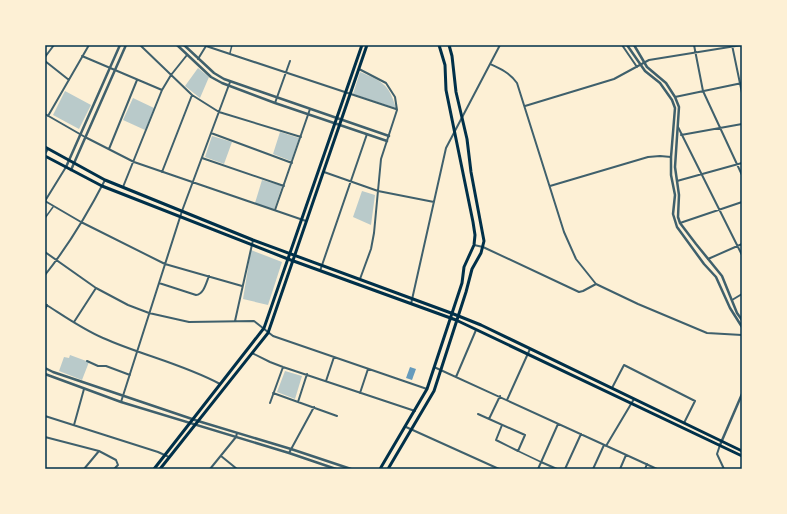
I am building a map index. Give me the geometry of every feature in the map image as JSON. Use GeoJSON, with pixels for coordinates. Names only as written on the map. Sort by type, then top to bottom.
{"type":"FeatureCollection","features":[{"type":"Feature","properties":{"kind":"main road"},"geometry":{"type":"LineString","coordinates":[[154,469],[264,328],[362,45]]}},
{"type":"Feature","properties":{"kind":"main road"},"geometry":{"type":"LineString","coordinates":[[160,469],[268,333],[367,45]]}},
{"type":"Feature","properties":{"kind":"main road"},"geometry":{"type":"LineString","coordinates":[[380,469],[427,389],[451,318],[451,312],[462,283],[464,267],[474,246],[475,235],[473,222],[446,90],[444,65],[438,45]]}},
{"type":"Feature","properties":{"kind":"main road"},"geometry":{"type":"LineString","coordinates":[[388,469],[432,396],[456,320],[470,282],[472,269],[483,247],[484,241],[471,172],[467,140],[456,92],[452,56],[448,45]]}},
{"type":"Feature","properties":{"kind":"main road"},"geometry":{"type":"LineString","coordinates":[[46,148],[105,180],[253,240],[451,312],[684,423],[742,456]]}},
{"type":"Feature","properties":{"kind":"main road"},"geometry":{"type":"LineString","coordinates":[[45,155],[66,168],[102,186],[292,261],[456,320],[682,427],[721,444],[742,451]]}},
{"type":"Feature","properties":{"kind":"main road"},"geometry":{"type":"LineString","coordinates":[[361,280],[361,286]]}},
{"type":"Feature","properties":{"kind":"main road"},"geometry":{"type":"LineString","coordinates":[[228,374],[232,377]]}},
{"type":"Feature","properties":{"kind":"street"},"geometry":{"type":"LineString","coordinates":[[45,58],[54,45]]}},
{"type":"Feature","properties":{"kind":"street"},"geometry":{"type":"LineString","coordinates":[[89,45],[69,80],[46,115],[80,135],[134,162],[306,221]]}},
{"type":"Feature","properties":{"kind":"street"},"geometry":{"type":"LineString","coordinates":[[120,45],[66,168],[45,201],[81,222],[165,264],[242,286]]}},
{"type":"Feature","properties":{"kind":"street"},"geometry":{"type":"LineString","coordinates":[[71,170],[126,45]]}},
{"type":"Feature","properties":{"kind":"street"},"geometry":{"type":"LineString","coordinates":[[140,45],[192,95],[219,112],[300,137]]}},
{"type":"Feature","properties":{"kind":"street"},"geometry":{"type":"LineString","coordinates":[[178,45],[211,77],[228,86],[387,141]]}},
{"type":"Feature","properties":{"kind":"street"},"geometry":{"type":"LineString","coordinates":[[184,45],[214,73],[230,82],[389,136]]}},
{"type":"Feature","properties":{"kind":"street"},"geometry":{"type":"LineString","coordinates":[[198,59],[206,45],[396,110]]}},
{"type":"Feature","properties":{"kind":"street"},"geometry":{"type":"LineString","coordinates":[[230,53],[232,45]]}},
{"type":"Feature","properties":{"kind":"street"},"geometry":{"type":"LineString","coordinates":[[411,304],[446,148],[500,45]]}},
{"type":"Feature","properties":{"kind":"street"},"geometry":{"type":"LineString","coordinates":[[622,45],[637,67]]}},
{"type":"Feature","properties":{"kind":"street"},"geometry":{"type":"LineString","coordinates":[[627,45],[645,71],[660,83],[672,100],[675,108],[671,157],[671,175],[675,195],[673,214],[674,222],[704,264],[716,277],[730,308],[742,327]]}},
{"type":"Feature","properties":{"kind":"street"},"geometry":{"type":"LineString","coordinates":[[634,45],[647,67],[666,83],[675,97],[679,107],[675,167],[679,195],[677,206],[680,223],[722,276],[742,320]]}},
{"type":"Feature","properties":{"kind":"street"},"geometry":{"type":"LineString","coordinates":[[694,45],[704,91],[742,175]]}},
{"type":"Feature","properties":{"kind":"street"},"geometry":{"type":"LineString","coordinates":[[525,106],[614,79],[649,60],[742,45]]}},
{"type":"Feature","properties":{"kind":"street"},"geometry":{"type":"LineString","coordinates":[[732,46],[742,92]]}},
{"type":"Feature","properties":{"kind":"street"},"geometry":{"type":"LineString","coordinates":[[123,187],[162,90],[187,54]]}},
{"type":"Feature","properties":{"kind":"street"},"geometry":{"type":"LineString","coordinates":[[82,56],[162,90]]}},
{"type":"Feature","properties":{"kind":"street"},"geometry":{"type":"LineString","coordinates":[[45,61],[69,80]]}},
{"type":"Feature","properties":{"kind":"street"},"geometry":{"type":"LineString","coordinates":[[275,103],[290,61]]}},
{"type":"Feature","properties":{"kind":"street"},"geometry":{"type":"LineString","coordinates":[[490,64],[507,72],[517,83],[564,232],[576,259],[596,284],[638,304],[707,333],[742,335]]}},
{"type":"Feature","properties":{"kind":"street"},"geometry":{"type":"LineString","coordinates":[[359,69],[386,83],[395,97],[396,110],[381,159],[374,233],[371,249],[361,280]]}},
{"type":"Feature","properties":{"kind":"street"},"geometry":{"type":"LineString","coordinates":[[109,149],[137,80]]}},
{"type":"Feature","properties":{"kind":"street"},"geometry":{"type":"LineString","coordinates":[[121,402],[180,216],[230,82]]}},
{"type":"Feature","properties":{"kind":"street"},"geometry":{"type":"LineString","coordinates":[[675,97],[741,84]]}},
{"type":"Feature","properties":{"kind":"street"},"geometry":{"type":"LineString","coordinates":[[162,172],[192,95]]}},
{"type":"Feature","properties":{"kind":"street"},"geometry":{"type":"LineString","coordinates":[[275,210],[310,108]]}},
{"type":"Feature","properties":{"kind":"street"},"geometry":{"type":"LineString","coordinates":[[682,135],[742,124]]}},
{"type":"Feature","properties":{"kind":"street"},"geometry":{"type":"LineString","coordinates":[[677,126],[742,255]]}},
{"type":"Feature","properties":{"kind":"street"},"geometry":{"type":"LineString","coordinates":[[211,134],[292,162]]}},
{"type":"Feature","properties":{"kind":"street"},"geometry":{"type":"LineString","coordinates":[[320,271],[367,134]]}},
{"type":"Feature","properties":{"kind":"street"},"geometry":{"type":"LineString","coordinates":[[45,155],[46,148]]}},
{"type":"Feature","properties":{"kind":"street"},"geometry":{"type":"LineString","coordinates":[[550,186],[648,157],[671,157]]}},
{"type":"Feature","properties":{"kind":"street"},"geometry":{"type":"LineString","coordinates":[[202,158],[284,186]]}},
{"type":"Feature","properties":{"kind":"street"},"geometry":{"type":"LineString","coordinates":[[677,181],[742,163]]}},
{"type":"Feature","properties":{"kind":"street"},"geometry":{"type":"LineString","coordinates":[[323,172],[378,191],[434,202]]}},
{"type":"Feature","properties":{"kind":"street"},"geometry":{"type":"LineString","coordinates":[[45,275],[56,261],[81,222],[105,180]]}},
{"type":"Feature","properties":{"kind":"street"},"geometry":{"type":"LineString","coordinates":[[680,223],[742,202]]}},
{"type":"Feature","properties":{"kind":"street"},"geometry":{"type":"LineString","coordinates":[[45,218],[53,207]]}},
{"type":"Feature","properties":{"kind":"street"},"geometry":{"type":"LineString","coordinates":[[235,321],[253,240]]}},
{"type":"Feature","properties":{"kind":"street"},"geometry":{"type":"LineString","coordinates":[[708,259],[742,244]]}},
{"type":"Feature","properties":{"kind":"street"},"geometry":{"type":"LineString","coordinates":[[474,246],[483,247],[579,292],[596,284]]}},
{"type":"Feature","properties":{"kind":"street"},"geometry":{"type":"LineString","coordinates":[[45,252],[96,288],[128,305],[150,313],[189,322],[254,321],[273,336],[427,389]]}},
{"type":"Feature","properties":{"kind":"street"},"geometry":{"type":"LineString","coordinates":[[159,283],[200,295],[209,276]]}},
{"type":"Feature","properties":{"kind":"street"},"geometry":{"type":"LineString","coordinates":[[74,322],[96,288]]}},
{"type":"Feature","properties":{"kind":"street"},"geometry":{"type":"LineString","coordinates":[[732,300],[742,294]]}},
{"type":"Feature","properties":{"kind":"street"},"geometry":{"type":"LineString","coordinates":[[45,310],[46,304],[103,338],[202,374],[220,384]]}},
{"type":"Feature","properties":{"kind":"street"},"geometry":{"type":"LineString","coordinates":[[456,377],[476,329]]}},
{"type":"Feature","properties":{"kind":"street"},"geometry":{"type":"LineString","coordinates":[[507,400],[530,349]]}},
{"type":"Feature","properties":{"kind":"street"},"geometry":{"type":"LineString","coordinates":[[252,353],[283,367],[415,410]]}},
{"type":"Feature","properties":{"kind":"street"},"geometry":{"type":"LineString","coordinates":[[326,381],[334,357]]}},
{"type":"Feature","properties":{"kind":"street"},"geometry":{"type":"LineString","coordinates":[[87,361],[98,366],[106,366],[130,375]]}},
{"type":"Feature","properties":{"kind":"street"},"geometry":{"type":"LineString","coordinates":[[612,388],[624,364],[695,401],[682,427]]}},
{"type":"Feature","properties":{"kind":"street"},"geometry":{"type":"LineString","coordinates":[[270,403],[283,367]]}},
{"type":"Feature","properties":{"kind":"street"},"geometry":{"type":"LineString","coordinates":[[434,367],[657,469]]}},
{"type":"Feature","properties":{"kind":"street"},"geometry":{"type":"LineString","coordinates":[[45,368],[198,421],[291,449],[350,469]]}},
{"type":"Feature","properties":{"kind":"street"},"geometry":{"type":"LineString","coordinates":[[360,393],[368,369]]}},
{"type":"Feature","properties":{"kind":"street"},"geometry":{"type":"LineString","coordinates":[[45,374],[121,402],[289,453],[336,469]]}},
{"type":"Feature","properties":{"kind":"street"},"geometry":{"type":"LineString","coordinates":[[298,402],[307,374]]}},
{"type":"Feature","properties":{"kind":"street"},"geometry":{"type":"LineString","coordinates":[[74,425],[84,389]]}},
{"type":"Feature","properties":{"kind":"street"},"geometry":{"type":"LineString","coordinates":[[273,393],[337,416]]}},
{"type":"Feature","properties":{"kind":"street"},"geometry":{"type":"LineString","coordinates":[[724,469],[717,454],[742,394]]}},
{"type":"Feature","properties":{"kind":"street"},"geometry":{"type":"LineString","coordinates":[[489,419],[500,396]]}},
{"type":"Feature","properties":{"kind":"street"},"geometry":{"type":"LineString","coordinates":[[593,469],[605,446],[634,399]]}},
{"type":"Feature","properties":{"kind":"street"},"geometry":{"type":"LineString","coordinates":[[289,453],[314,407]]}},
{"type":"Feature","properties":{"kind":"street"},"geometry":{"type":"LineString","coordinates":[[478,414],[525,434],[518,451]]}},
{"type":"Feature","properties":{"kind":"street"},"geometry":{"type":"LineString","coordinates":[[45,416],[169,457]]}},
{"type":"Feature","properties":{"kind":"street"},"geometry":{"type":"LineString","coordinates":[[538,469],[558,424]]}},
{"type":"Feature","properties":{"kind":"street"},"geometry":{"type":"LineString","coordinates":[[502,425],[496,440],[557,469]]}},
{"type":"Feature","properties":{"kind":"street"},"geometry":{"type":"LineString","coordinates":[[406,427],[499,469]]}},
{"type":"Feature","properties":{"kind":"street"},"geometry":{"type":"LineString","coordinates":[[210,469],[236,437],[237,433]]}},
{"type":"Feature","properties":{"kind":"street"},"geometry":{"type":"LineString","coordinates":[[565,469],[581,434]]}},
{"type":"Feature","properties":{"kind":"street"},"geometry":{"type":"LineString","coordinates":[[245,440],[246,435]]}},
{"type":"Feature","properties":{"kind":"street"},"geometry":{"type":"LineString","coordinates":[[45,437],[99,451],[118,462],[118,465],[114,469]]}},
{"type":"Feature","properties":{"kind":"street"},"geometry":{"type":"LineString","coordinates":[[84,469],[99,451]]}},
{"type":"Feature","properties":{"kind":"street"},"geometry":{"type":"LineString","coordinates":[[620,469],[626,455]]}},
{"type":"Feature","properties":{"kind":"street"},"geometry":{"type":"LineString","coordinates":[[221,456],[237,469]]}},
{"type":"Feature","properties":{"kind":"street"},"geometry":{"type":"LineString","coordinates":[[645,469],[647,464]]}},
{"type":"Feature","properties":{"kind":"shaded area"},"geometry":{"type":"Polygon","coordinates":[[[198,68],[209,77],[200,98],[185,86],[198,68]]]}},
{"type":"Feature","properties":{"kind":"shaded area"},"geometry":{"type":"Polygon","coordinates":[[[360,72],[384,84],[391,94],[396,108],[353,94],[360,72]]]}},
{"type":"Feature","properties":{"kind":"shaded area"},"geometry":{"type":"Polygon","coordinates":[[[65,91],[91,105],[79,129],[53,115],[65,91]]]}},
{"type":"Feature","properties":{"kind":"shaded area"},"geometry":{"type":"Polygon","coordinates":[[[133,98],[154,108],[145,130],[123,120],[133,98]]]}},
{"type":"Feature","properties":{"kind":"shaded area"},"geometry":{"type":"Polygon","coordinates":[[[280,132],[299,138],[291,161],[273,154],[280,132]]]}},
{"type":"Feature","properties":{"kind":"shaded area"},"geometry":{"type":"Polygon","coordinates":[[[212,136],[232,142],[224,164],[205,157],[212,136]]]}},
{"type":"Feature","properties":{"kind":"shaded area"},"geometry":{"type":"Polygon","coordinates":[[[262,180],[282,186],[274,210],[255,203],[262,180]]]}},
{"type":"Feature","properties":{"kind":"shaded area"},"geometry":{"type":"Polygon","coordinates":[[[362,191],[375,195],[371,225],[353,217],[362,191]]]}},
{"type":"Feature","properties":{"kind":"shaded area"},"geometry":{"type":"Polygon","coordinates":[[[251,250],[282,262],[268,305],[243,299],[251,250]]]}},
{"type":"Feature","properties":{"kind":"shaded area"},"geometry":{"type":"Polygon","coordinates":[[[70,355],[89,362],[82,380],[59,371],[64,357],[69,358],[70,355]]]}},
{"type":"Feature","properties":{"kind":"shaded area"},"geometry":{"type":"Polygon","coordinates":[[[285,371],[302,376],[295,399],[277,392],[285,371]]]}},
{"type":"Feature","properties":{"kind":"water"},"geometry":{"type":"Polygon","coordinates":[[[410,367],[416,369],[412,380],[406,378],[410,367]]]}}]}
